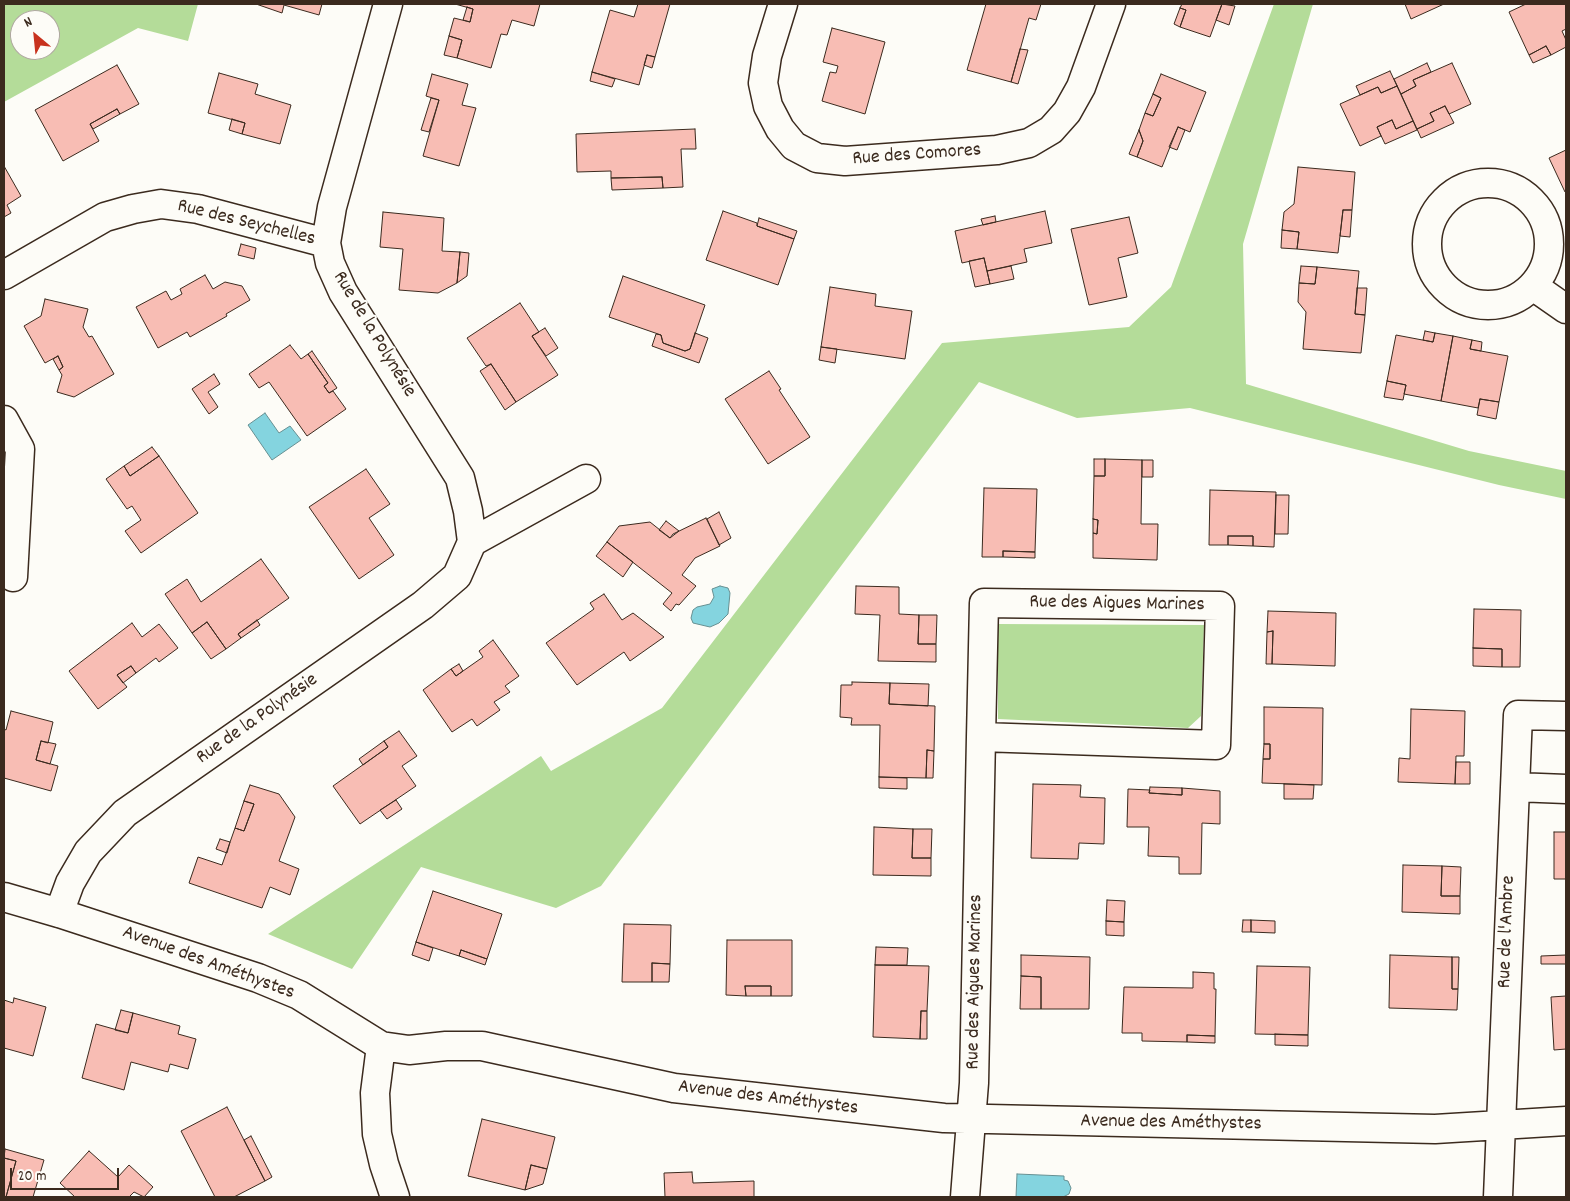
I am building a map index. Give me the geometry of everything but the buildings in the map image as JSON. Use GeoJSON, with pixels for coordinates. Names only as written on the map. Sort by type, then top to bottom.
{"type":"FeatureCollection","features":[{"type":"Feature","properties":{"kind":"street","name":"Rue de la Polynésie"},"geometry":{"type":"LineString","coordinates":[[59,913],[70,883],[88,852],[125,813],[423,605],[457,576],[472,542],[468,511],[460,478],[343,292],[330,263],[326,243],[332,207],[388,4]]}},
{"type":"Feature","properties":{"kind":"street","name":"Rue des Comores"},"geometry":{"type":"LineString","coordinates":[[783,4],[767,56],[763,83],[768,106],[780,129],[794,146],[817,158],[845,161],[997,150],[1029,143],[1036,139],[1051,130],[1067,112],[1081,87],[1111,4]]}},
{"type":"Feature","properties":{"kind":"street"},"geometry":{"type":"LineString","coordinates":[[1484,182],[1499,183],[1519,190],[1528,197],[1542,214],[1548,229],[1550,250],[1545,268],[1533,286],[1511,301],[1480,305],[1465,301],[1447,290],[1430,265],[1427,235],[1437,210],[1453,193],[1463,187],[1484,182]]}},
{"type":"Feature","properties":{"kind":"street","name":"Rue des Seychelles"},"geometry":{"type":"LineString","coordinates":[[4,275],[105,218],[133,209],[161,204],[198,209],[326,243]]}},
{"type":"Feature","properties":{"kind":"street"},"geometry":{"type":"LineString","coordinates":[[1533,286],[1566,310]]}},
{"type":"Feature","properties":{"kind":"street"},"geometry":{"type":"LineString","coordinates":[[4,420],[20,449],[13,577]]}},
{"type":"Feature","properties":{"kind":"street"},"geometry":{"type":"LineString","coordinates":[[472,542],[586,479]]}},
{"type":"Feature","properties":{"kind":"street","name":"Rue des Aigues Marines"},"geometry":{"type":"LineString","coordinates":[[965,1197],[972,1119],[984,602],[1220,606],[1216,746],[981,737]]}},
{"type":"Feature","properties":{"kind":"street","name":"Rue de l'Ambre"},"geometry":{"type":"LineString","coordinates":[[1498,1197],[1518,715],[1566,716]]}},
{"type":"Feature","properties":{"kind":"street"},"geometry":{"type":"LineString","coordinates":[[1514,787],[1566,789]]}},
{"type":"Feature","properties":{"kind":"street","name":"Avenue des Améthystes"},"geometry":{"type":"LineString","coordinates":[[4,897],[258,978],[299,995],[381,1046],[409,1050],[446,1046],[482,1046],[674,1088],[891,1114],[972,1119],[1435,1129],[1566,1121]]}},
{"type":"Feature","properties":{"kind":"street"},"geometry":{"type":"LineString","coordinates":[[381,1046],[375,1093],[377,1134],[384,1164],[395,1197]]}},
{"type":"Feature","properties":{"kind":"green space"},"geometry":{"type":"Polygon","coordinates":[[[4,4],[198,4],[188,41],[138,28],[4,102],[4,4]]]}},
{"type":"Feature","properties":{"kind":"green space"},"geometry":{"type":"Polygon","coordinates":[[[1274,4],[1313,4],[1243,244],[1246,384],[1469,451],[1566,471],[1566,499],[1499,485],[1190,408],[1077,418],[979,382],[601,886],[556,908],[421,867],[352,969],[268,934],[541,756],[551,771],[662,708],[942,343],[1129,327],[1171,287],[1274,4]]]}},
{"type":"Feature","properties":{"kind":"green space"},"geometry":{"type":"Polygon","coordinates":[[[998,624],[1204,625],[1201,716],[1188,728],[998,719],[998,624]]]}},
{"type":"Feature","properties":{"kind":"water"},"geometry":{"type":"Polygon","coordinates":[[[265,413],[279,433],[290,426],[301,440],[272,460],[248,425],[265,413]]]}},
{"type":"Feature","properties":{"kind":"water"},"geometry":{"type":"Polygon","coordinates":[[[720,586],[728,588],[730,593],[728,614],[719,623],[710,627],[693,623],[691,618],[693,610],[710,604],[714,597],[712,589],[720,586]]]}},
{"type":"Feature","properties":{"kind":"water"},"geometry":{"type":"Polygon","coordinates":[[[1017,1174],[1064,1176],[1064,1180],[1068,1181],[1071,1188],[1069,1194],[1063,1197],[1016,1197],[1017,1174]]]}}]}
